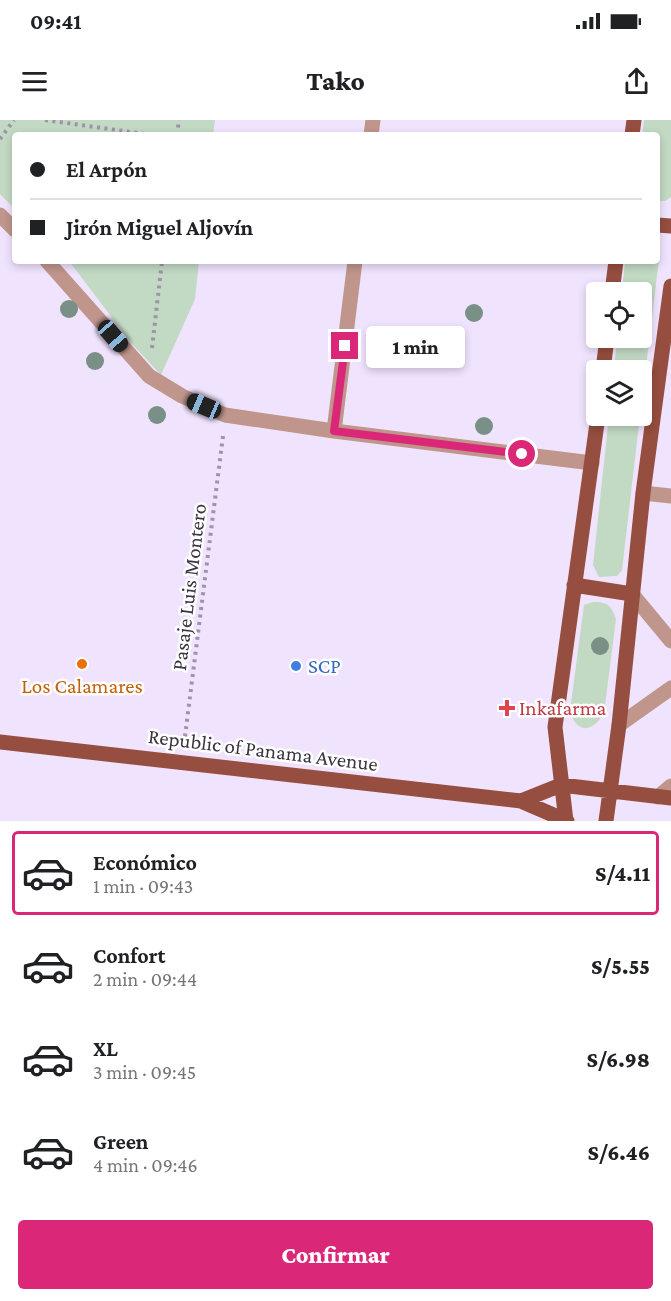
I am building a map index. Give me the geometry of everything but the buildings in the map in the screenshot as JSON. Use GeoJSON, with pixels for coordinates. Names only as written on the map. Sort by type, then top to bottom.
{"type":"FeatureCollection","features":[{"type":"Feature","properties":{"kind":"main road"},"geometry":{"type":"LineString","coordinates":[[613,282],[616,264]]}},
{"type":"Feature","properties":{"kind":"main road"},"geometry":{"type":"LineString","coordinates":[[606,821],[619,725],[643,493],[671,286]]}},
{"type":"Feature","properties":{"kind":"main road"},"geometry":{"type":"LineString","coordinates":[[566,821],[555,727],[597,426]]}},
{"type":"Feature","properties":{"kind":"main road"},"geometry":{"type":"LineString","coordinates":[[574,585],[632,594]]}},
{"type":"Feature","properties":{"kind":"main road","name":"Republic of Panama Avenue"},"geometry":{"type":"LineString","coordinates":[[0,742],[521,801],[566,821]]}},
{"type":"Feature","properties":{"kind":"main road","name":"Republic of Panama Avenue"},"geometry":{"type":"LineString","coordinates":[[521,801],[561,785],[664,797]]}},
{"type":"Feature","properties":{"kind":"street"},"geometry":{"type":"LineString","coordinates":[[0,215],[12,227]]}},
{"type":"Feature","properties":{"kind":"street"},"geometry":{"type":"LineString","coordinates":[[50,264],[149,376],[182,396],[225,415],[592,463]]}},
{"type":"Feature","properties":{"kind":"street"},"geometry":{"type":"LineString","coordinates":[[334,431],[355,264]]}},
{"type":"Feature","properties":{"kind":"street"},"geometry":{"type":"LineString","coordinates":[[643,493],[671,496]]}},
{"type":"Feature","properties":{"kind":"street"},"geometry":{"type":"LineString","coordinates":[[632,594],[671,641]]}},
{"type":"Feature","properties":{"kind":"street"},"geometry":{"type":"LineString","coordinates":[[619,725],[671,688]]}},
{"type":"Feature","properties":{"kind":"street"},"geometry":{"type":"LineString","coordinates":[[664,797],[671,786]]}},
{"type":"Feature","properties":{"kind":"path"},"geometry":{"type":"LineString","coordinates":[[0,139],[14,120]]}},
{"type":"Feature","properties":{"kind":"path"},"geometry":{"type":"LineString","coordinates":[[45,120],[131,132]]}},
{"type":"Feature","properties":{"kind":"path"},"geometry":{"type":"LineString","coordinates":[[149,376],[162,264]]}},
{"type":"Feature","properties":{"kind":"path","name":"Pasaje Luis Montero"},"geometry":{"type":"LineString","coordinates":[[182,762],[225,415]]}},
{"type":"Feature","properties":{"kind":"green space"},"geometry":{"type":"Polygon","coordinates":[[[0,120],[215,120],[213,132],[12,132],[12,206],[0,194],[0,120]]]}},
{"type":"Feature","properties":{"kind":"green space"},"geometry":{"type":"Polygon","coordinates":[[[644,120],[671,120],[671,197],[665,201],[660,201],[660,132],[642,132],[644,120]]]}},
{"type":"Feature","properties":{"kind":"green space"},"geometry":{"type":"Polygon","coordinates":[[[71,264],[199,264],[195,299],[161,375],[132,344],[71,264]]]}},
{"type":"Feature","properties":{"kind":"green space"},"geometry":{"type":"Polygon","coordinates":[[[625,264],[658,264],[652,317],[652,282],[623,282],[625,264]]]}},
{"type":"Feature","properties":{"kind":"green space"},"geometry":{"type":"Polygon","coordinates":[[[616,348],[648,348],[647,360],[615,360],[616,348]]]}},
{"type":"Feature","properties":{"kind":"green space"},"geometry":{"type":"Polygon","coordinates":[[[608,426],[639,426],[622,570],[617,576],[599,577],[593,565],[608,426]]]}},
{"type":"Feature","properties":{"kind":"green space"},"geometry":{"type":"Polygon","coordinates":[[[593,602],[608,605],[616,619],[604,713],[595,724],[586,728],[577,724],[570,711],[584,605],[593,602]]]}},
{"type":"Feature","properties":{"kind":"place","name":"Los Calamares"},"geometry":{"type":"Point","coordinates":[82,664]}},
{"type":"Feature","properties":{"kind":"place","name":"SCP"},"geometry":{"type":"Point","coordinates":[296,666]}},
{"type":"Feature","properties":{"kind":"place","name":"Inkafarma"},"geometry":{"type":"Point","coordinates":[507,708]}},
{"type":"Feature","properties":{"kind":"route"},"geometry":{"type":"LineString","coordinates":[[345,346],[334,431],[522,454]]}}]}
